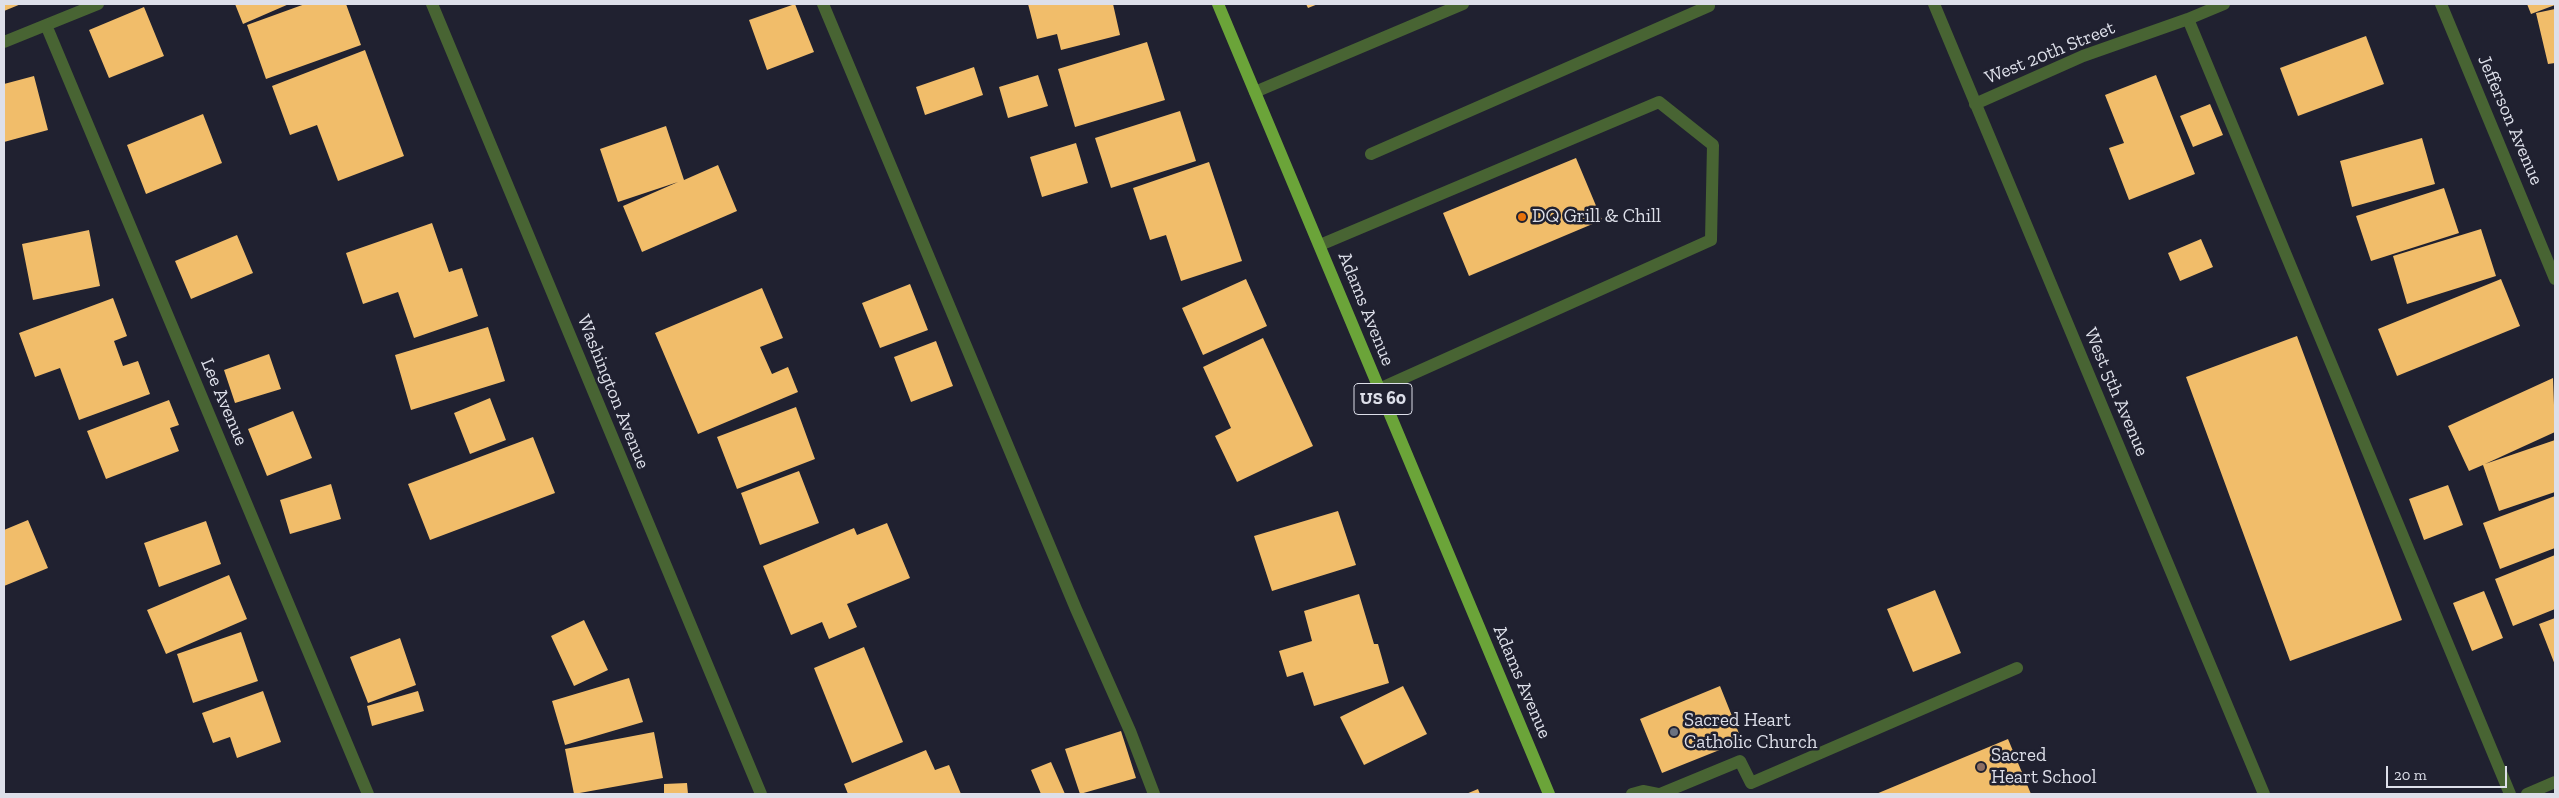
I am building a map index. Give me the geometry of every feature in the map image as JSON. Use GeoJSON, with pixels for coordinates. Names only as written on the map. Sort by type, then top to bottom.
{"type":"FeatureCollection","features":[{"type":"Feature","properties":{"kind":"main road","name":"Adams Avenue"},"geometry":{"type":"LineString","coordinates":[[1218,4],[1549,794]]}},
{"type":"Feature","properties":{"kind":"street"},"geometry":{"type":"LineString","coordinates":[[4,42],[98,4]]}},
{"type":"Feature","properties":{"kind":"street","name":"Washington Avenue"},"geometry":{"type":"LineString","coordinates":[[432,4],[761,794]]}},
{"type":"Feature","properties":{"kind":"street"},"geometry":{"type":"LineString","coordinates":[[822,4],[1130,731],[1154,794]]}},
{"type":"Feature","properties":{"kind":"street"},"geometry":{"type":"LineString","coordinates":[[1255,92],[1463,4]]}},
{"type":"Feature","properties":{"kind":"street"},"geometry":{"type":"LineString","coordinates":[[1371,154],[1709,6],[1708,4]]}},
{"type":"Feature","properties":{"kind":"street","name":"West 5th Avenue"},"geometry":{"type":"LineString","coordinates":[[1934,4],[2264,794]]}},
{"type":"Feature","properties":{"kind":"street","name":"West 20th Street"},"geometry":{"type":"LineString","coordinates":[[1975,104],[2083,56],[2188,19],[2224,4]]}},
{"type":"Feature","properties":{"kind":"street","name":"Jefferson Avenue"},"geometry":{"type":"LineString","coordinates":[[2441,4],[2555,279]]}},
{"type":"Feature","properties":{"kind":"street"},"geometry":{"type":"LineString","coordinates":[[2188,19],[2510,794]]}},
{"type":"Feature","properties":{"kind":"street","name":"Lee Avenue"},"geometry":{"type":"LineString","coordinates":[[46,25],[368,794]]}},
{"type":"Feature","properties":{"kind":"street"},"geometry":{"type":"LineString","coordinates":[[1320,245],[1658,102],[1714,145],[1711,240],[1379,389]]}},
{"type":"Feature","properties":{"kind":"street"},"geometry":{"type":"LineString","coordinates":[[1632,794],[1643,791],[1659,794],[1740,761],[1753,789],[2017,668]]}},
{"type":"Feature","properties":{"kind":"street"},"geometry":{"type":"LineString","coordinates":[[2527,794],[2555,782]]}},
{"type":"Feature","properties":{"kind":"building"},"geometry":{"type":"Polygon","coordinates":[[[4,4],[21,4],[4,11],[4,4]]]}},
{"type":"Feature","properties":{"kind":"building"},"geometry":{"type":"Polygon","coordinates":[[[235,4],[289,4],[243,24],[235,4]]]}},
{"type":"Feature","properties":{"kind":"building"},"geometry":{"type":"Polygon","coordinates":[[[305,4],[346,4],[361,45],[266,79],[247,25],[305,4]]]}},
{"type":"Feature","properties":{"kind":"building"},"geometry":{"type":"Polygon","coordinates":[[[795,4],[814,52],[767,70],[749,20],[795,4]]]}},
{"type":"Feature","properties":{"kind":"building"},"geometry":{"type":"Polygon","coordinates":[[[1028,4],[1113,4],[1120,35],[1061,50],[1057,34],[1037,39],[1028,4]]]}},
{"type":"Feature","properties":{"kind":"building"},"geometry":{"type":"Polygon","coordinates":[[[1306,4],[1318,4],[1308,8],[1306,4]]]}},
{"type":"Feature","properties":{"kind":"building"},"geometry":{"type":"Polygon","coordinates":[[[2527,4],[2555,4],[2555,5],[2531,14],[2527,4]]]}},
{"type":"Feature","properties":{"kind":"building"},"geometry":{"type":"Polygon","coordinates":[[[144,7],[164,56],[109,78],[89,30],[144,7]]]}},
{"type":"Feature","properties":{"kind":"building"},"geometry":{"type":"Polygon","coordinates":[[[2555,9],[2555,63],[2548,64],[2536,13],[2555,9]]]}},
{"type":"Feature","properties":{"kind":"building"},"geometry":{"type":"Polygon","coordinates":[[[2366,36],[2384,84],[2298,116],[2280,68],[2366,36]]]}},
{"type":"Feature","properties":{"kind":"building"},"geometry":{"type":"Polygon","coordinates":[[[1147,42],[1165,100],[1075,127],[1058,69],[1147,42]]]}},
{"type":"Feature","properties":{"kind":"building"},"geometry":{"type":"Polygon","coordinates":[[[365,50],[404,156],[338,181],[317,125],[290,135],[272,86],[365,50]]]}},
{"type":"Feature","properties":{"kind":"building"},"geometry":{"type":"Polygon","coordinates":[[[974,67],[983,95],[925,115],[916,87],[974,67]]]}},
{"type":"Feature","properties":{"kind":"building"},"geometry":{"type":"Polygon","coordinates":[[[1038,75],[1048,106],[1008,118],[999,87],[1038,75]]]}},
{"type":"Feature","properties":{"kind":"building"},"geometry":{"type":"Polygon","coordinates":[[[2156,75],[2195,174],[2129,200],[2109,148],[2124,143],[2105,95],[2156,75]]]}},
{"type":"Feature","properties":{"kind":"building"},"geometry":{"type":"Polygon","coordinates":[[[34,76],[48,130],[4,142],[4,84],[34,76]]]}},
{"type":"Feature","properties":{"kind":"building"},"geometry":{"type":"Polygon","coordinates":[[[2210,104],[2223,135],[2193,147],[2180,116],[2210,104]]]}},
{"type":"Feature","properties":{"kind":"building"},"geometry":{"type":"Polygon","coordinates":[[[1180,111],[1196,161],[1111,188],[1095,138],[1180,111]]]}},
{"type":"Feature","properties":{"kind":"building"},"geometry":{"type":"Polygon","coordinates":[[[203,114],[222,163],[146,194],[127,145],[203,114]]]}},
{"type":"Feature","properties":{"kind":"building"},"geometry":{"type":"Polygon","coordinates":[[[666,126],[684,180],[718,165],[737,211],[642,252],[623,206],[678,182],[618,202],[600,149],[666,126]]]}},
{"type":"Feature","properties":{"kind":"building"},"geometry":{"type":"Polygon","coordinates":[[[2422,138],[2435,184],[2352,207],[2340,161],[2422,138]]]}},
{"type":"Feature","properties":{"kind":"building"},"geometry":{"type":"Polygon","coordinates":[[[1076,143],[1088,183],[1042,197],[1030,157],[1076,143]]]}},
{"type":"Feature","properties":{"kind":"building","name":"DQ Grill & Chill"},"geometry":{"type":"Polygon","coordinates":[[[1576,158],[1602,220],[1469,276],[1443,213],[1576,158]]]}},
{"type":"Feature","properties":{"kind":"building"},"geometry":{"type":"Polygon","coordinates":[[[1209,162],[1242,261],[1181,281],[1166,235],[1150,240],[1133,188],[1209,162]]]}},
{"type":"Feature","properties":{"kind":"building"},"geometry":{"type":"Polygon","coordinates":[[[2444,188],[2459,233],[2371,261],[2356,216],[2444,188]]]}},
{"type":"Feature","properties":{"kind":"building"},"geometry":{"type":"Polygon","coordinates":[[[432,223],[449,272],[462,268],[478,316],[414,338],[398,292],[363,304],[346,253],[432,223]]]}},
{"type":"Feature","properties":{"kind":"building"},"geometry":{"type":"Polygon","coordinates":[[[2481,229],[2496,276],[2407,304],[2393,256],[2481,229]]]}},
{"type":"Feature","properties":{"kind":"building"},"geometry":{"type":"Polygon","coordinates":[[[89,230],[100,286],[33,300],[22,244],[89,230]]]}},
{"type":"Feature","properties":{"kind":"building"},"geometry":{"type":"Polygon","coordinates":[[[237,235],[253,273],[191,299],[175,261],[237,235]]]}},
{"type":"Feature","properties":{"kind":"building"},"geometry":{"type":"Polygon","coordinates":[[[2201,239],[2213,267],[2180,281],[2168,253],[2201,239]]]}},
{"type":"Feature","properties":{"kind":"building"},"geometry":{"type":"Polygon","coordinates":[[[1246,279],[1267,326],[1203,355],[1182,308],[1246,279]]]}},
{"type":"Feature","properties":{"kind":"building"},"geometry":{"type":"Polygon","coordinates":[[[2501,279],[2520,326],[2397,376],[2378,329],[2501,279]]]}},
{"type":"Feature","properties":{"kind":"building"},"geometry":{"type":"Polygon","coordinates":[[[910,284],[928,330],[880,348],[862,303],[910,284]]]}},
{"type":"Feature","properties":{"kind":"building"},"geometry":{"type":"Polygon","coordinates":[[[762,288],[783,338],[760,347],[772,374],[788,367],[798,392],[698,434],[655,333],[762,288]]]}},
{"type":"Feature","properties":{"kind":"building"},"geometry":{"type":"Polygon","coordinates":[[[113,298],[127,336],[114,341],[123,366],[138,361],[150,394],[79,420],[60,368],[35,377],[19,333],[113,298]]]}},
{"type":"Feature","properties":{"kind":"building"},"geometry":{"type":"Polygon","coordinates":[[[488,327],[505,381],[411,410],[395,355],[488,327]]]}},
{"type":"Feature","properties":{"kind":"building"},"geometry":{"type":"Polygon","coordinates":[[[2297,336],[2402,620],[2290,661],[2186,377],[2297,336]]]}},
{"type":"Feature","properties":{"kind":"building"},"geometry":{"type":"Polygon","coordinates":[[[1263,338],[1313,446],[1237,482],[1215,436],[1231,428],[1203,367],[1263,338]]]}},
{"type":"Feature","properties":{"kind":"building"},"geometry":{"type":"Polygon","coordinates":[[[936,341],[953,386],[911,402],[894,357],[936,341]]]}},
{"type":"Feature","properties":{"kind":"building"},"geometry":{"type":"Polygon","coordinates":[[[269,354],[281,389],[235,403],[224,370],[269,354]]]}},
{"type":"Feature","properties":{"kind":"building"},"geometry":{"type":"Polygon","coordinates":[[[2553,378],[2555,432],[2485,464],[2555,440],[2555,492],[2499,511],[2483,465],[2469,471],[2448,426],[2553,378]]]}},
{"type":"Feature","properties":{"kind":"building"},"geometry":{"type":"Polygon","coordinates":[[[490,398],[506,440],[470,454],[454,413],[490,398]]]}},
{"type":"Feature","properties":{"kind":"building"},"geometry":{"type":"Polygon","coordinates":[[[169,400],[179,425],[170,428],[179,451],[106,479],[87,431],[169,400]]]}},
{"type":"Feature","properties":{"kind":"building"},"geometry":{"type":"Polygon","coordinates":[[[796,407],[815,459],[737,489],[717,437],[796,407]]]}},
{"type":"Feature","properties":{"kind":"building"},"geometry":{"type":"Polygon","coordinates":[[[293,411],[312,458],[267,476],[248,429],[293,411]]]}},
{"type":"Feature","properties":{"kind":"building"},"geometry":{"type":"Polygon","coordinates":[[[533,437],[555,493],[430,540],[408,484],[533,437]]]}},
{"type":"Feature","properties":{"kind":"building"},"geometry":{"type":"Polygon","coordinates":[[[799,471],[819,523],[760,545],[741,493],[799,471]]]}},
{"type":"Feature","properties":{"kind":"building"},"geometry":{"type":"Polygon","coordinates":[[[331,484],[341,519],[290,534],[280,500],[331,484]]]}},
{"type":"Feature","properties":{"kind":"building"},"geometry":{"type":"Polygon","coordinates":[[[2448,485],[2463,525],[2424,540],[2409,499],[2448,485]]]}},
{"type":"Feature","properties":{"kind":"building"},"geometry":{"type":"Polygon","coordinates":[[[2555,496],[2555,548],[2500,569],[2483,523],[2555,496]]]}},
{"type":"Feature","properties":{"kind":"building"},"geometry":{"type":"Polygon","coordinates":[[[1338,511],[1356,565],[1272,591],[1254,536],[1338,511]]]}},
{"type":"Feature","properties":{"kind":"building"},"geometry":{"type":"Polygon","coordinates":[[[28,520],[48,568],[4,586],[4,530],[28,520]]]}},
{"type":"Feature","properties":{"kind":"building"},"geometry":{"type":"Polygon","coordinates":[[[206,521],[221,564],[159,587],[144,543],[206,521]]]}},
{"type":"Feature","properties":{"kind":"building"},"geometry":{"type":"Polygon","coordinates":[[[887,523],[910,578],[847,604],[857,627],[829,639],[822,622],[791,635],[763,566],[854,528],[857,535],[887,523]]]}},
{"type":"Feature","properties":{"kind":"building"},"geometry":{"type":"Polygon","coordinates":[[[2555,555],[2555,609],[2513,626],[2495,579],[2555,555]]]}},
{"type":"Feature","properties":{"kind":"building"},"geometry":{"type":"Polygon","coordinates":[[[229,575],[247,619],[166,654],[147,610],[229,575]]]}},
{"type":"Feature","properties":{"kind":"building"},"geometry":{"type":"Polygon","coordinates":[[[1935,590],[1961,653],[1913,672],[1887,609],[1935,590]]]}},
{"type":"Feature","properties":{"kind":"building"},"geometry":{"type":"Polygon","coordinates":[[[2484,591],[2503,638],[2472,651],[2453,603],[2484,591]]]}},
{"type":"Feature","properties":{"kind":"building"},"geometry":{"type":"Polygon","coordinates":[[[1359,594],[1374,644],[1378,644],[1389,683],[1314,706],[1303,672],[1287,677],[1279,651],[1312,641],[1304,611],[1359,594]]]}},
{"type":"Feature","properties":{"kind":"building"},"geometry":{"type":"Polygon","coordinates":[[[2555,618],[2555,665],[2539,624],[2555,618]]]}},
{"type":"Feature","properties":{"kind":"building"},"geometry":{"type":"Polygon","coordinates":[[[584,620],[608,670],[574,686],[551,636],[584,620]]]}},
{"type":"Feature","properties":{"kind":"building"},"geometry":{"type":"Polygon","coordinates":[[[241,632],[258,681],[193,703],[177,654],[241,632]]]}},
{"type":"Feature","properties":{"kind":"building"},"geometry":{"type":"Polygon","coordinates":[[[400,638],[416,685],[368,703],[350,657],[400,638]]]}},
{"type":"Feature","properties":{"kind":"building"},"geometry":{"type":"Polygon","coordinates":[[[864,647],[903,742],[852,763],[814,668],[864,647]]]}},
{"type":"Feature","properties":{"kind":"building"},"geometry":{"type":"Polygon","coordinates":[[[629,678],[643,722],[565,745],[552,701],[629,678]]]}},
{"type":"Feature","properties":{"kind":"building"},"geometry":{"type":"Polygon","coordinates":[[[1403,686],[1427,734],[1364,765],[1340,717],[1403,686]]]}},
{"type":"Feature","properties":{"kind":"building"},"geometry":{"type":"Polygon","coordinates":[[[1720,686],[1742,741],[1662,773],[1640,719],[1720,686]]]}},
{"type":"Feature","properties":{"kind":"building"},"geometry":{"type":"Polygon","coordinates":[[[263,691],[281,742],[237,758],[230,737],[213,743],[202,713],[263,691]]]}},
{"type":"Feature","properties":{"kind":"building"},"geometry":{"type":"Polygon","coordinates":[[[418,691],[424,711],[372,726],[367,706],[418,691]]]}},
{"type":"Feature","properties":{"kind":"building"},"geometry":{"type":"Polygon","coordinates":[[[1121,731],[1136,778],[1080,794],[1065,749],[1121,731]]]}},
{"type":"Feature","properties":{"kind":"building"},"geometry":{"type":"Polygon","coordinates":[[[654,732],[663,778],[574,794],[565,749],[654,732]]]}},
{"type":"Feature","properties":{"kind":"building","name":"Sacred Heart School"},"geometry":{"type":"Polygon","coordinates":[[[2008,739],[2031,794],[1876,794],[2008,739]]]}},
{"type":"Feature","properties":{"kind":"building"},"geometry":{"type":"Polygon","coordinates":[[[926,750],[935,770],[949,765],[961,794],[848,794],[844,784],[926,750]]]}},
{"type":"Feature","properties":{"kind":"building"},"geometry":{"type":"Polygon","coordinates":[[[1051,762],[1065,794],[1041,794],[1031,770],[1051,762]]]}},
{"type":"Feature","properties":{"kind":"building"},"geometry":{"type":"Polygon","coordinates":[[[687,783],[688,794],[664,794],[664,784],[687,783]]]}},
{"type":"Feature","properties":{"kind":"building"},"geometry":{"type":"Polygon","coordinates":[[[1478,789],[1480,794],[1466,794],[1478,789]]]}},
{"type":"Feature","properties":{"kind":"place","name":"DQ Grill & Chill"},"geometry":{"type":"Point","coordinates":[1522,217]}},
{"type":"Feature","properties":{"kind":"place","name":"Sacred Heart Catholic Church"},"geometry":{"type":"Point","coordinates":[1674,732]}},
{"type":"Feature","properties":{"kind":"place","name":"Sacred Heart School"},"geometry":{"type":"Point","coordinates":[1981,767]}}]}
